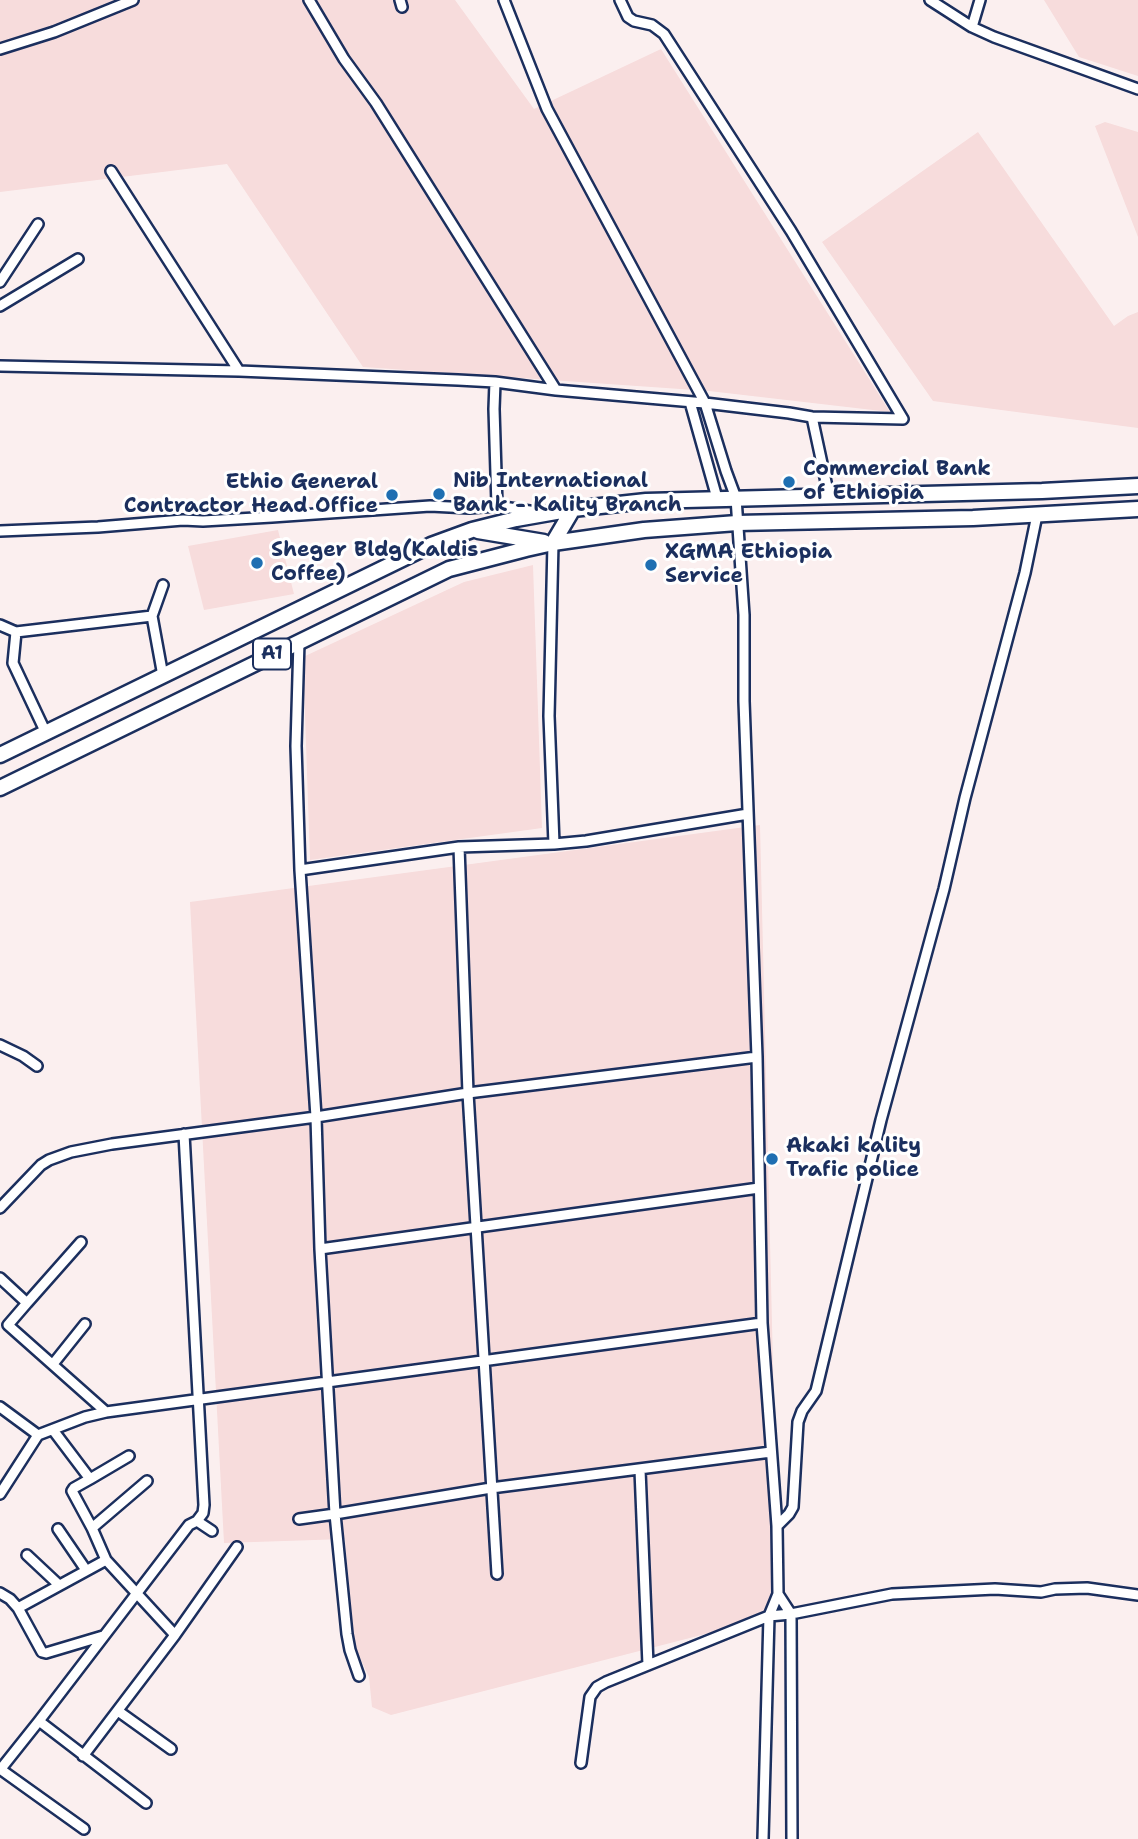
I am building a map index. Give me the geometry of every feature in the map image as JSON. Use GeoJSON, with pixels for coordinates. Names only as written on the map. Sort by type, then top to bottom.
{"type":"FeatureCollection","features":[{"type":"Feature","properties":{"kind":"main road","name":"A1"},"geometry":{"type":"LineString","coordinates":[[0,755],[431,545],[472,530],[516,519],[646,501],[1138,486]]}},
{"type":"Feature","properties":{"kind":"main road"},"geometry":{"type":"LineString","coordinates":[[553,543],[573,509]]}},
{"type":"Feature","properties":{"kind":"main road","name":"A1"},"geometry":{"type":"LineString","coordinates":[[0,788],[449,569],[553,543],[644,530],[737,523],[1037,515],[1138,509]]}},
{"type":"Feature","properties":{"kind":"main road","name":"A1"},"geometry":{"type":"LineString","coordinates":[[472,530],[553,543]]}},
{"type":"Feature","properties":{"kind":"street"},"geometry":{"type":"LineString","coordinates":[[0,49],[54,32],[133,0]]}},
{"type":"Feature","properties":{"kind":"street"},"geometry":{"type":"LineString","coordinates":[[309,0],[556,390]]}},
{"type":"Feature","properties":{"kind":"street"},"geometry":{"type":"LineString","coordinates":[[504,0],[547,109],[705,403],[736,498],[744,615],[744,701],[757,1057],[762,1323],[777,1526],[778,1594],[769,1616],[763,1839]]}},
{"type":"Feature","properties":{"kind":"street"},"geometry":{"type":"LineString","coordinates":[[0,366],[239,371],[495,382],[705,403],[812,418],[903,419],[792,231],[664,34],[652,25],[628,17],[620,0]]}},
{"type":"Feature","properties":{"kind":"street"},"geometry":{"type":"LineString","coordinates":[[930,0],[972,27],[1138,89]]}},
{"type":"Feature","properties":{"kind":"street"},"geometry":{"type":"LineString","coordinates":[[972,27],[980,0]]}},
{"type":"Feature","properties":{"kind":"street"},"geometry":{"type":"LineString","coordinates":[[111,171],[239,371]]}},
{"type":"Feature","properties":{"kind":"street"},"geometry":{"type":"LineString","coordinates":[[0,282],[38,224]]}},
{"type":"Feature","properties":{"kind":"street"},"geometry":{"type":"LineString","coordinates":[[0,306],[78,259]]}},
{"type":"Feature","properties":{"kind":"street"},"geometry":{"type":"LineString","coordinates":[[495,382],[497,506]]}},
{"type":"Feature","properties":{"kind":"street"},"geometry":{"type":"LineString","coordinates":[[690,402],[717,498]]}},
{"type":"Feature","properties":{"kind":"street"},"geometry":{"type":"LineString","coordinates":[[812,418],[829,496]]}},
{"type":"Feature","properties":{"kind":"street"},"geometry":{"type":"LineString","coordinates":[[0,531],[430,506],[497,506],[546,514]]}},
{"type":"Feature","properties":{"kind":"street"},"geometry":{"type":"LineString","coordinates":[[777,1526],[793,1507],[798,1422],[816,1391],[881,1120],[1026,573],[1037,515]]}},
{"type":"Feature","properties":{"kind":"street"},"geometry":{"type":"LineString","coordinates":[[553,543],[548,716],[554,844]]}},
{"type":"Feature","properties":{"kind":"street"},"geometry":{"type":"LineString","coordinates":[[163,585],[152,616],[163,676]]}},
{"type":"Feature","properties":{"kind":"street"},"geometry":{"type":"LineString","coordinates":[[0,625],[16,632],[152,616]]}},
{"type":"Feature","properties":{"kind":"street"},"geometry":{"type":"LineString","coordinates":[[16,632],[13,656],[15,669],[46,733]]}},
{"type":"Feature","properties":{"kind":"street"},"geometry":{"type":"LineString","coordinates":[[299,641],[296,746],[300,870],[316,1116],[320,1250],[335,1514],[347,1634],[359,1676]]}},
{"type":"Feature","properties":{"kind":"street"},"geometry":{"type":"LineString","coordinates":[[300,870],[459,847],[586,841],[748,814]]}},
{"type":"Feature","properties":{"kind":"street"},"geometry":{"type":"LineString","coordinates":[[459,847],[468,1093],[497,1574]]}},
{"type":"Feature","properties":{"kind":"street"},"geometry":{"type":"LineString","coordinates":[[0,1045],[37,1066]]}},
{"type":"Feature","properties":{"kind":"street"},"geometry":{"type":"LineString","coordinates":[[0,1208],[41,1165],[71,1152],[468,1093],[757,1057]]}},
{"type":"Feature","properties":{"kind":"street"},"geometry":{"type":"LineString","coordinates":[[84,1829],[0,1770],[189,1525],[197,1521],[203,1513],[184,1134]]}},
{"type":"Feature","properties":{"kind":"street"},"geometry":{"type":"LineString","coordinates":[[320,1250],[759,1188]]}},
{"type":"Feature","properties":{"kind":"street"},"geometry":{"type":"LineString","coordinates":[[0,1332],[81,1242]]}},
{"type":"Feature","properties":{"kind":"street"},"geometry":{"type":"LineString","coordinates":[[0,1278],[27,1303]]}},
{"type":"Feature","properties":{"kind":"street"},"geometry":{"type":"LineString","coordinates":[[0,1494],[37,1435],[106,1412],[762,1323]]}},
{"type":"Feature","properties":{"kind":"street"},"geometry":{"type":"LineString","coordinates":[[53,1364],[85,1324]]}},
{"type":"Feature","properties":{"kind":"street"},"geometry":{"type":"LineString","coordinates":[[8,1325],[106,1412]]}},
{"type":"Feature","properties":{"kind":"street"},"geometry":{"type":"LineString","coordinates":[[0,1408],[37,1435]]}},
{"type":"Feature","properties":{"kind":"street"},"geometry":{"type":"LineString","coordinates":[[53,1430],[90,1479]]}},
{"type":"Feature","properties":{"kind":"street"},"geometry":{"type":"LineString","coordinates":[[299,1519],[491,1489],[771,1452]]}},
{"type":"Feature","properties":{"kind":"street"},"geometry":{"type":"LineString","coordinates":[[129,1456],[72,1491],[106,1560],[175,1635]]}},
{"type":"Feature","properties":{"kind":"street"},"geometry":{"type":"LineString","coordinates":[[640,1470],[648,1665]]}},
{"type":"Feature","properties":{"kind":"street"},"geometry":{"type":"LineString","coordinates":[[92,1528],[147,1481]]}},
{"type":"Feature","properties":{"kind":"street"},"geometry":{"type":"LineString","coordinates":[[197,1521],[212,1531]]}},
{"type":"Feature","properties":{"kind":"street"},"geometry":{"type":"LineString","coordinates":[[58,1529],[86,1570]]}},
{"type":"Feature","properties":{"kind":"street"},"geometry":{"type":"LineString","coordinates":[[83,1756],[175,1635],[237,1547]]}},
{"type":"Feature","properties":{"kind":"street"},"geometry":{"type":"LineString","coordinates":[[27,1555],[59,1585]]}},
{"type":"Feature","properties":{"kind":"street"},"geometry":{"type":"LineString","coordinates":[[18,1608],[106,1560]]}},
{"type":"Feature","properties":{"kind":"street"},"geometry":{"type":"LineString","coordinates":[[581,1763],[592,1692],[606,1682],[769,1616],[892,1594],[995,1589],[1041,1592],[1087,1588],[1138,1595]]}},
{"type":"Feature","properties":{"kind":"street"},"geometry":{"type":"LineString","coordinates":[[0,1593],[18,1608],[42,1652],[103,1636]]}},
{"type":"Feature","properties":{"kind":"street"},"geometry":{"type":"LineString","coordinates":[[778,1594],[791,1614],[792,1839]]}},
{"type":"Feature","properties":{"kind":"street"},"geometry":{"type":"LineString","coordinates":[[117,1711],[171,1749]]}},
{"type":"Feature","properties":{"kind":"street"},"geometry":{"type":"LineString","coordinates":[[39,1721],[146,1802]]}},
{"type":"Feature","properties":{"kind":"shaded area"},"geometry":{"type":"Polygon","coordinates":[[[0,0],[455,0],[534,109],[661,49],[890,412],[709,391],[363,367],[227,164],[0,192],[0,0]]]}},
{"type":"Feature","properties":{"kind":"shaded area"},"geometry":{"type":"Polygon","coordinates":[[[1044,0],[1138,0],[1138,76],[1079,57],[1044,0]]]}},
{"type":"Feature","properties":{"kind":"shaded area"},"geometry":{"type":"Polygon","coordinates":[[[1105,122],[1138,132],[1138,237],[1095,126],[1105,122]]]}},
{"type":"Feature","properties":{"kind":"shaded area"},"geometry":{"type":"Polygon","coordinates":[[[978,132],[1114,326],[1138,312],[1138,428],[933,401],[822,242],[978,132]]]}},
{"type":"Feature","properties":{"kind":"shaded area"},"geometry":{"type":"Polygon","coordinates":[[[278,530],[294,594],[204,610],[188,546],[278,530]]]}},
{"type":"Feature","properties":{"kind":"shaded area"},"geometry":{"type":"Polygon","coordinates":[[[533,565],[542,828],[310,860],[303,657],[464,582],[533,565]]]}},
{"type":"Feature","properties":{"kind":"shaded area"},"geometry":{"type":"Polygon","coordinates":[[[760,825],[779,1615],[391,1715],[372,1707],[369,1677],[353,1643],[345,1539],[224,1543],[190,902],[760,825]]]}},
{"type":"Feature","properties":{"kind":"place","name":"Commercial Bank of Ethiopia"},"geometry":{"type":"Point","coordinates":[789,482]}},
{"type":"Feature","properties":{"kind":"place","name":"Nib International Bank - Kality Branch"},"geometry":{"type":"Point","coordinates":[439,494]}},
{"type":"Feature","properties":{"kind":"place","name":"Ethio General Contractor Head Office"},"geometry":{"type":"Point","coordinates":[392,495]}},
{"type":"Feature","properties":{"kind":"place","name":"Sheger Bldg(Kaldis Coffee)"},"geometry":{"type":"Point","coordinates":[257,563]}},
{"type":"Feature","properties":{"kind":"place","name":"XGMA Ethiopia Service"},"geometry":{"type":"Point","coordinates":[651,565]}},
{"type":"Feature","properties":{"kind":"place","name":"Akaki kality Trafic police"},"geometry":{"type":"Point","coordinates":[772,1159]}}]}
